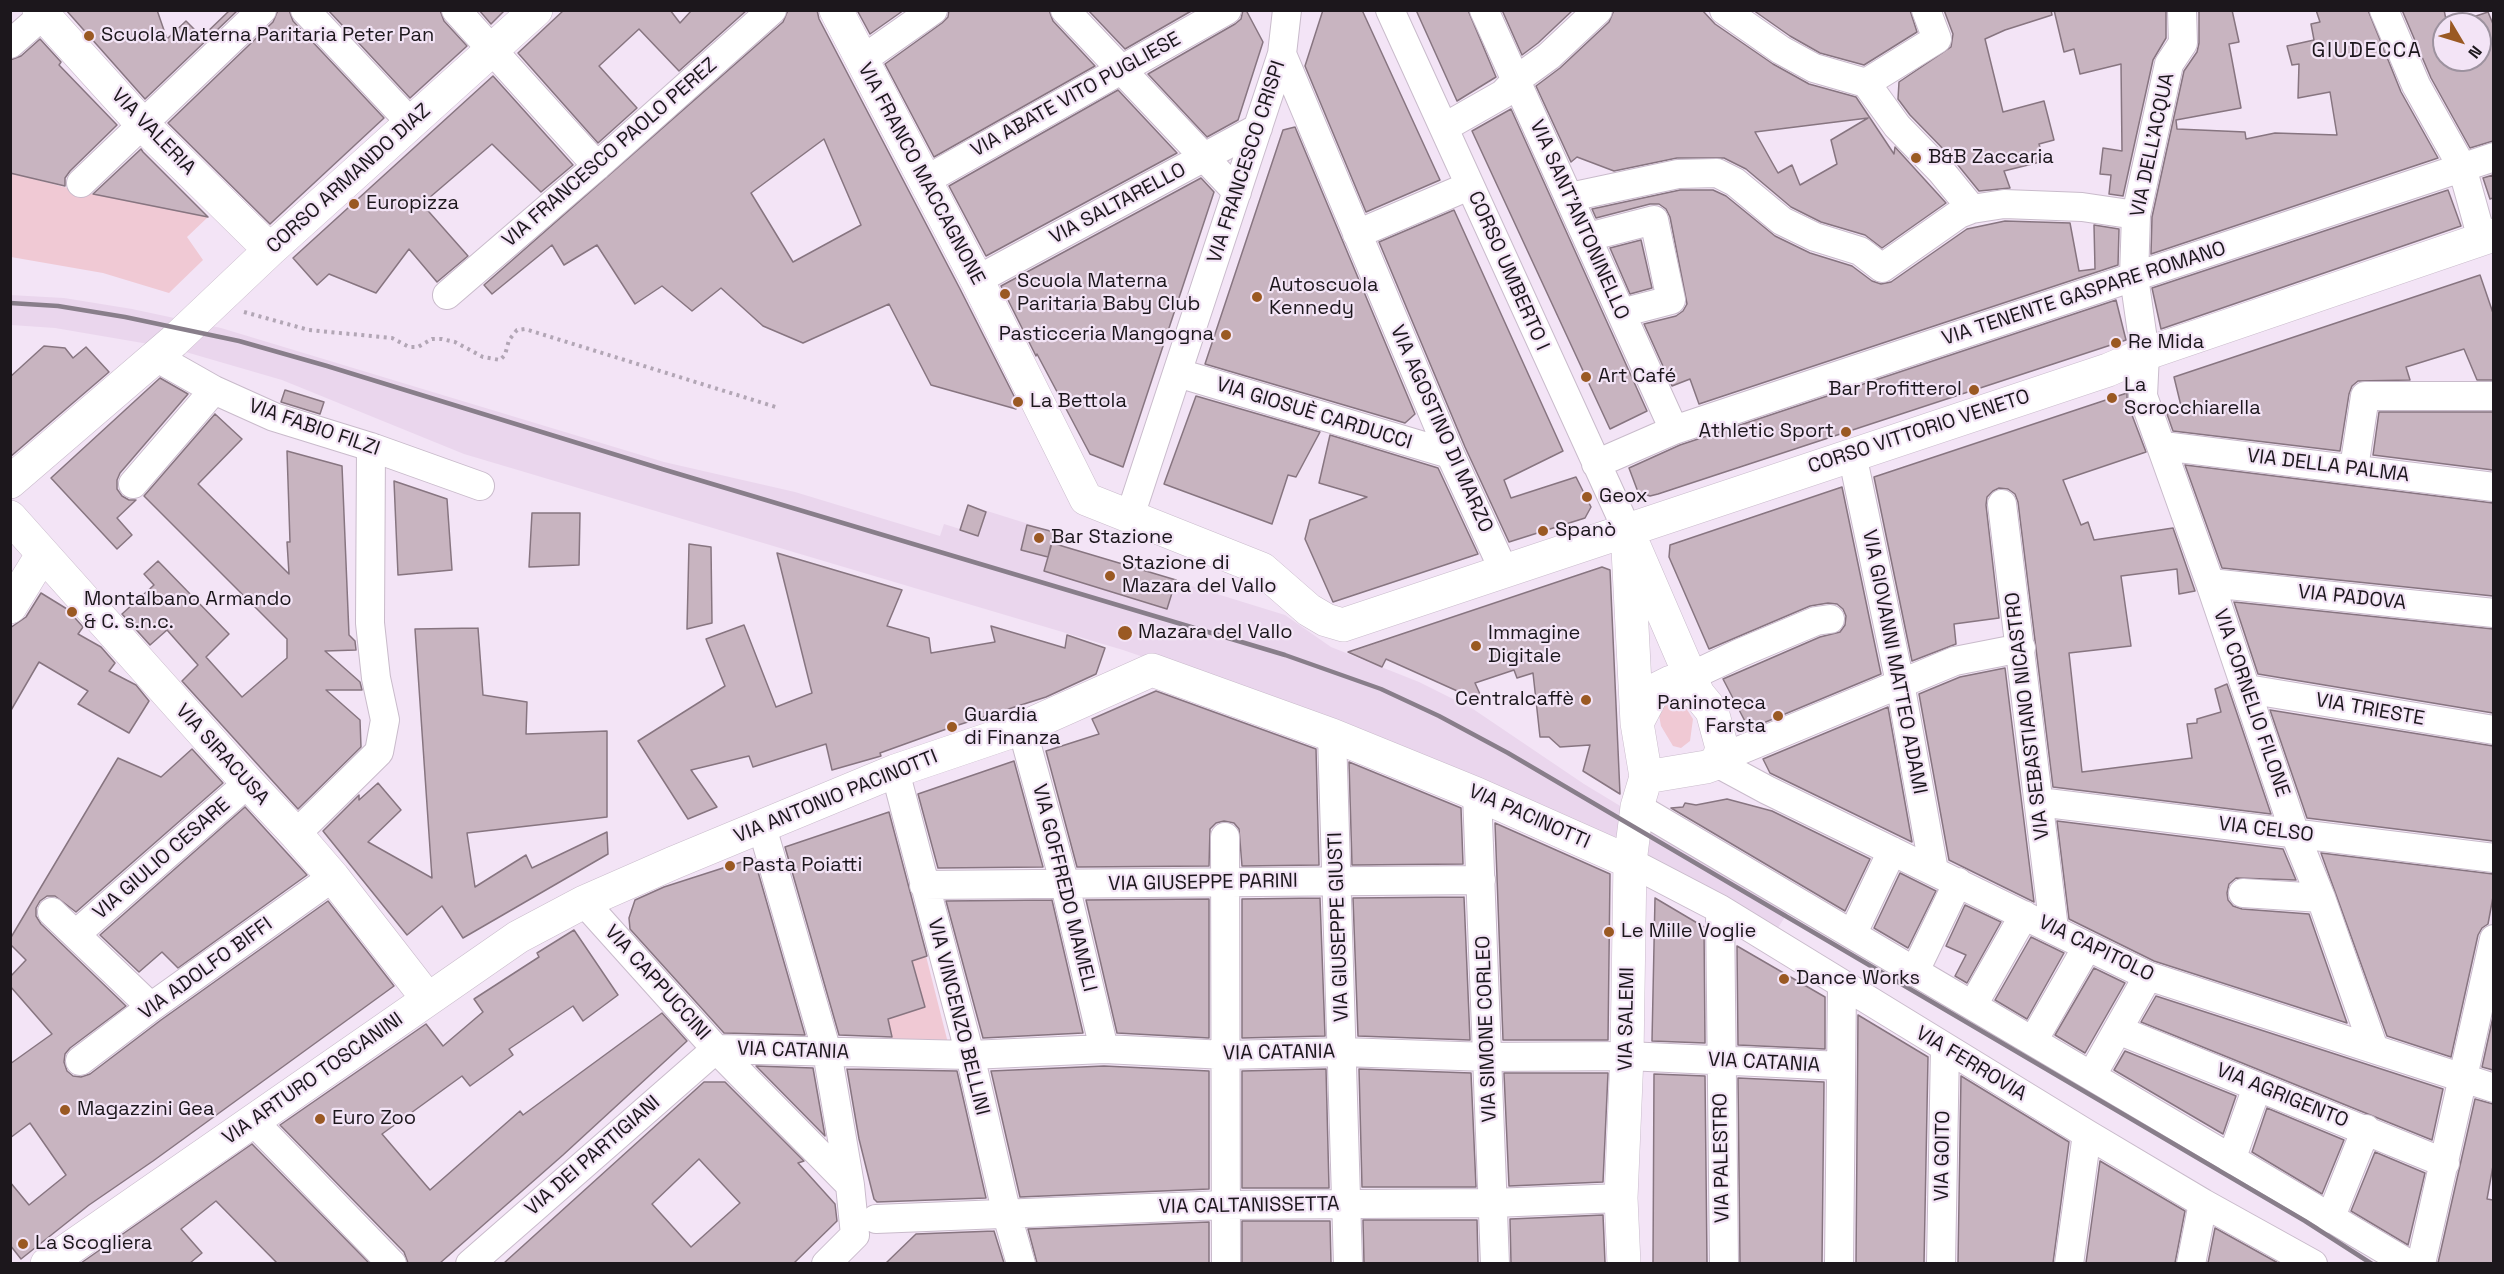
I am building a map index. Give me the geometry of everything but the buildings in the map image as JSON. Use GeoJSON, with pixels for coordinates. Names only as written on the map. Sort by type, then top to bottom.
{"type":"FeatureCollection","features":[{"type":"Feature","properties":{"kind":"street"},"geometry":{"type":"LineString","coordinates":[[81,183],[262,10]]}},
{"type":"Feature","properties":{"kind":"street"},"geometry":{"type":"LineString","coordinates":[[305,10],[411,123]]}},
{"type":"Feature","properties":{"kind":"street"},"geometry":{"type":"LineString","coordinates":[[456,10],[597,166]]}},
{"type":"Feature","properties":{"kind":"street","name":"CORSO ARMANDO DIAZ"},"geometry":{"type":"LineString","coordinates":[[10,482],[158,353],[536,10]]}},
{"type":"Feature","properties":{"kind":"street","name":"VIA FRANCESCO PAOLO PEREZ"},"geometry":{"type":"LineString","coordinates":[[447,295],[597,166],[772,10]]}},
{"type":"Feature","properties":{"kind":"street","name":"VIA FRANCO MACCAGNONE"},"geometry":{"type":"LineString","coordinates":[[836,10],[926,180],[1086,498],[1130,516]]}},
{"type":"Feature","properties":{"kind":"street"},"geometry":{"type":"LineString","coordinates":[[862,60],[933,10]]}},
{"type":"Feature","properties":{"kind":"street"},"geometry":{"type":"LineString","coordinates":[[1065,10],[1237,192]]}},
{"type":"Feature","properties":{"kind":"street","name":"VIA ABATE VITO PUGLIESE"},"geometry":{"type":"LineString","coordinates":[[926,180],[1227,10]]}},
{"type":"Feature","properties":{"kind":"street","name":"VIA FRANCESCO CRISPI"},"geometry":{"type":"LineString","coordinates":[[1130,516],[1282,54],[1287,10]]}},
{"type":"Feature","properties":{"kind":"street","name":"CORSO UMBERTO I"},"geometry":{"type":"LineString","coordinates":[[1390,10],[1627,530]]}},
{"type":"Feature","properties":{"kind":"street","name":"VIA SANT'ANTONINELLO"},"geometry":{"type":"LineString","coordinates":[[1484,10],[1674,430]]}},
{"type":"Feature","properties":{"kind":"street"},"geometry":{"type":"LineString","coordinates":[[1445,127],[1503,94],[1516,80],[1549,56],[1598,10]]}},
{"type":"Feature","properties":{"kind":"street"},"geometry":{"type":"LineString","coordinates":[[1724,10],[1781,50],[1814,68],[1866,83],[1897,126],[1941,171],[1972,209]]}},
{"type":"Feature","properties":{"kind":"street"},"geometry":{"type":"LineString","coordinates":[[1866,83],[1937,39],[1926,10]]}},
{"type":"Feature","properties":{"kind":"street","name":"VIA DELL'ACQUA"},"geometry":{"type":"LineString","coordinates":[[2145,354],[2134,277],[2136,215],[2169,64],[2183,43],[2182,10]]}},
{"type":"Feature","properties":{"kind":"street"},"geometry":{"type":"LineString","coordinates":[[2384,10],[2416,85],[2462,167],[2488,237]]}},
{"type":"Feature","properties":{"kind":"street"},"geometry":{"type":"LineString","coordinates":[[10,44],[41,13]]}},
{"type":"Feature","properties":{"kind":"street","name":"VIA VALERIA"},"geometry":{"type":"LineString","coordinates":[[41,13],[143,125],[270,250]]}},
{"type":"Feature","properties":{"kind":"street","name":"VIA AGOSTINO DI MARZO"},"geometry":{"type":"LineString","coordinates":[[1282,54],[1450,454],[1504,571]]}},
{"type":"Feature","properties":{"kind":"street","name":"VIA SALTARELLO"},"geometry":{"type":"LineString","coordinates":[[977,280],[1258,128]]}},
{"type":"Feature","properties":{"kind":"street","name":"VIA TENENTE GASPARE ROMANO"},"geometry":{"type":"LineString","coordinates":[[1591,453],[1674,430],[2493,157]]}},
{"type":"Feature","properties":{"kind":"street"},"geometry":{"type":"LineString","coordinates":[[1570,197],[1678,174],[1717,173],[1735,182],[1782,221],[1815,237],[1860,251],[1882,268],[1959,214],[1972,209],[2004,204],[2082,207],[2136,215]]}},
{"type":"Feature","properties":{"kind":"street"},"geometry":{"type":"LineString","coordinates":[[1357,234],[1469,186]]}},
{"type":"Feature","properties":{"kind":"street"},"geometry":{"type":"LineString","coordinates":[[1588,237],[1654,220],[1671,300],[1621,313]]}},
{"type":"Feature","properties":{"kind":"street","name":"CORSO VITTORIO VENETO"},"geometry":{"type":"LineString","coordinates":[[1130,516],[1262,569],[1309,610],[1326,620],[1343,625],[2108,370],[2145,354],[2488,237]]}},
{"type":"Feature","properties":{"kind":"street","name":"VIA FABIO FILZI"},"geometry":{"type":"LineString","coordinates":[[158,353],[214,390],[274,417],[371,447],[480,486]]}},
{"type":"Feature","properties":{"kind":"street","name":"VIA CORNELIO FILONE"},"geometry":{"type":"LineString","coordinates":[[2145,354],[2143,396],[2163,446],[2295,834],[2321,898],[2374,1049]]}},
{"type":"Feature","properties":{"kind":"street","name":"VIA GIOSUÈ CARDUCCI"},"geometry":{"type":"LineString","coordinates":[[1178,373],[1450,454]]}},
{"type":"Feature","properties":{"kind":"street"},"geometry":{"type":"LineString","coordinates":[[133,484],[214,390]]}},
{"type":"Feature","properties":{"kind":"street"},"geometry":{"type":"LineString","coordinates":[[2354,468],[2365,396],[2493,396]]}},
{"type":"Feature","properties":{"kind":"street","name":"VIA DELLA PALMA"},"geometry":{"type":"LineString","coordinates":[[2163,446],[2493,487]]}},
{"type":"Feature","properties":{"kind":"street"},"geometry":{"type":"LineString","coordinates":[[296,834],[379,752],[385,720],[376,678],[370,623],[371,447]]}},
{"type":"Feature","properties":{"kind":"street","name":"VIA GIOVANNI MATTEO ADAMI"},"geometry":{"type":"LineString","coordinates":[[1852,454],[1900,683],[1946,876]]}},
{"type":"Feature","properties":{"kind":"street","name":"VIA SEBASTIANO NICASTRO"},"geometry":{"type":"LineString","coordinates":[[2002,504],[2054,929]]}},
{"type":"Feature","properties":{"kind":"street","name":"VIA SIRACUSA"},"geometry":{"type":"LineString","coordinates":[[10,517],[296,834],[333,877],[427,999]]}},
{"type":"Feature","properties":{"kind":"street"},"geometry":{"type":"LineString","coordinates":[[1627,530],[1695,685],[1712,711],[1719,755]]}},
{"type":"Feature","properties":{"kind":"street","name":"VIA SALEMI"},"geometry":{"type":"LineString","coordinates":[[1624,1263],[1621,1198],[1627,1056],[1630,862],[1641,792],[1627,530]]}},
{"type":"Feature","properties":{"kind":"street"},"geometry":{"type":"LineString","coordinates":[[10,607],[42,555]]}},
{"type":"Feature","properties":{"kind":"street","name":"VIA PADOVA"},"geometry":{"type":"LineString","coordinates":[[2210,583],[2493,613]]}},
{"type":"Feature","properties":{"kind":"street"},"geometry":{"type":"LineString","coordinates":[[1637,723],[1651,696],[1659,688],[1671,682],[1695,685],[1794,630],[1816,621],[1830,619]]}},
{"type":"Feature","properties":{"kind":"street"},"geometry":{"type":"LineString","coordinates":[[1641,792],[1706,767],[1719,755],[1736,752],[1955,660],[2021,648]]}},
{"type":"Feature","properties":{"kind":"street","name":"VIA ANTONIO PACINOTTI"},"geometry":{"type":"LineString","coordinates":[[584,902],[895,771],[1022,728],[1152,670],[1332,735],[1427,774]]}},
{"type":"Feature","properties":{"kind":"street","name":"VIA TRIESTE"},"geometry":{"type":"LineString","coordinates":[[2247,689],[2493,730]]}},
{"type":"Feature","properties":{"kind":"street","name":"VIA GOFFREDO MAMELI"},"geometry":{"type":"LineString","coordinates":[[1022,728],[1065,885],[1104,1049]]}},
{"type":"Feature","properties":{"kind":"street","name":"VIA GIUSEPPE GIUSTI"},"geometry":{"type":"LineString","coordinates":[[1332,735],[1348,1263]]}},
{"type":"Feature","properties":{"kind":"street","name":"VIA CAPITOLO"},"geometry":{"type":"LineString","coordinates":[[1719,755],[1892,851],[2148,976],[2493,1088]]}},
{"type":"Feature","properties":{"kind":"street","name":"VIA VINCENZO BELLINI"},"geometry":{"type":"LineString","coordinates":[[895,771],[970,1055],[1007,1215],[1021,1263]]}},
{"type":"Feature","properties":{"kind":"street","name":"VIA PACINOTTI"},"geometry":{"type":"LineString","coordinates":[[1427,774],[1630,862]]}},
{"type":"Feature","properties":{"kind":"street","name":"VIA GIULIO CESARE"},"geometry":{"type":"LineString","coordinates":[[76,934],[248,783]]}},
{"type":"Feature","properties":{"kind":"street"},"geometry":{"type":"LineString","coordinates":[[1641,792],[1853,933],[2230,1160],[2409,1263]]}},
{"type":"Feature","properties":{"kind":"street","name":"VIA SIMONE CORLEO"},"geometry":{"type":"LineString","coordinates":[[1476,794],[1495,1263]]}},
{"type":"Feature","properties":{"kind":"street","name":"VIA CELSO"},"geometry":{"type":"LineString","coordinates":[[2038,802],[2493,858]]}},
{"type":"Feature","properties":{"kind":"street"},"geometry":{"type":"LineString","coordinates":[[762,827],[827,1052],[851,1190]]}},
{"type":"Feature","properties":{"kind":"street"},"geometry":{"type":"LineString","coordinates":[[1225,837],[1224,1205],[1226,1263]]}},
{"type":"Feature","properties":{"kind":"street"},"geometry":{"type":"LineString","coordinates":[[1853,933],[1892,851]]}},
{"type":"Feature","properties":{"kind":"street","name":"VIA FERROVIA"},"geometry":{"type":"LineString","coordinates":[[1630,862],[1720,909],[2086,1134],[2203,1203],[2310,1262]]}},
{"type":"Feature","properties":{"kind":"street"},"geometry":{"type":"LineString","coordinates":[[1915,971],[1946,876]]}},
{"type":"Feature","properties":{"kind":"street","name":"VIA ADOLFO BIFFI"},"geometry":{"type":"LineString","coordinates":[[80,1062],[151,1007],[333,877]]}},
{"type":"Feature","properties":{"kind":"street","name":"VIA GIUSEPPE PARINI"},"geometry":{"type":"LineString","coordinates":[[924,885],[1481,880]]}},
{"type":"Feature","properties":{"kind":"street"},"geometry":{"type":"LineString","coordinates":[[2243,892],[2321,898]]}},
{"type":"Feature","properties":{"kind":"street","name":"VIA ARTURO TOSCANINI"},"geometry":{"type":"LineString","coordinates":[[47,1263],[518,937],[584,902]]}},
{"type":"Feature","properties":{"kind":"street","name":"VIA CAPPUCCINI"},"geometry":{"type":"LineString","coordinates":[[584,902],[716,1049],[851,1190],[866,1227]]}},
{"type":"Feature","properties":{"kind":"street","name":"VIA PALESTRO"},"geometry":{"type":"LineString","coordinates":[[1720,909],[1724,1263]]}},
{"type":"Feature","properties":{"kind":"street"},"geometry":{"type":"LineString","coordinates":[[52,912],[151,1007]]}},
{"type":"Feature","properties":{"kind":"street"},"geometry":{"type":"LineString","coordinates":[[1973,1005],[2024,915]]}},
{"type":"Feature","properties":{"kind":"street"},"geometry":{"type":"LineString","coordinates":[[2421,1263],[2493,939]]}},
{"type":"Feature","properties":{"kind":"street"},"geometry":{"type":"LineString","coordinates":[[2033,1041],[2087,947]]}},
{"type":"Feature","properties":{"kind":"street"},"geometry":{"type":"LineString","coordinates":[[2092,1075],[2148,976]]}},
{"type":"Feature","properties":{"kind":"street"},"geometry":{"type":"LineString","coordinates":[[1839,1263],[1842,985]]}},
{"type":"Feature","properties":{"kind":"street","name":"VIA AGRIGENTO"},"geometry":{"type":"LineString","coordinates":[[2118,1030],[2445,1163]]}},
{"type":"Feature","properties":{"kind":"street","name":"VIA GOITO"},"geometry":{"type":"LineString","coordinates":[[1941,1263],[1945,1048]]}},
{"type":"Feature","properties":{"kind":"street","name":"VIA CATANIA"},"geometry":{"type":"LineString","coordinates":[[716,1049],[970,1055],[1104,1049],[1226,1055],[1343,1052],[1488,1057],[1627,1056],[1841,1066]]}},
{"type":"Feature","properties":{"kind":"street","name":"VIA DEI PARTIGIANI"},"geometry":{"type":"LineString","coordinates":[[470,1263],[716,1049]]}},
{"type":"Feature","properties":{"kind":"street"},"geometry":{"type":"LineString","coordinates":[[2230,1160],[2257,1087]]}},
{"type":"Feature","properties":{"kind":"street"},"geometry":{"type":"LineString","coordinates":[[253,1121],[392,1263]]}},
{"type":"Feature","properties":{"kind":"street"},"geometry":{"type":"LineString","coordinates":[[2331,1219],[2366,1129]]}},
{"type":"Feature","properties":{"kind":"street"},"geometry":{"type":"LineString","coordinates":[[2069,1263],[2086,1134]]}},
{"type":"Feature","properties":{"kind":"street","name":"VIA CALTANISSETTA"},"geometry":{"type":"LineString","coordinates":[[866,1227],[1007,1215],[1224,1205],[1492,1203],[1621,1198]]}},
{"type":"Feature","properties":{"kind":"street"},"geometry":{"type":"LineString","coordinates":[[2191,1263],[2203,1203]]}},
{"type":"Feature","properties":{"kind":"street"},"geometry":{"type":"LineString","coordinates":[[826,1263],[866,1227]]}},
{"type":"Feature","properties":{"kind":"path"},"geometry":{"type":"LineString","coordinates":[[237,310],[309,330],[392,338],[410,347],[418,347],[432,339],[442,339],[455,342],[483,357],[500,360],[505,356],[509,340],[517,330],[525,329],[779,408]]}},
{"type":"Feature","properties":{"kind":"shaded area"},"geometry":{"type":"Polygon","coordinates":[[[11,173],[87,193],[208,217],[187,237],[203,260],[169,293],[103,273],[11,257],[11,173]]]}},
{"type":"Feature","properties":{"kind":"shaded area"},"geometry":{"type":"Polygon","coordinates":[[[10,295],[64,298],[132,309],[221,328],[664,462],[795,492],[940,536],[944,524],[960,529],[968,505],[1054,532],[1052,543],[1285,615],[1331,647],[1419,682],[1473,709],[1584,784],[1790,909],[1776,931],[1260,697],[1123,650],[464,454],[282,380],[172,348],[55,328],[11,325],[10,295]]]}},
{"type":"Feature","properties":{"kind":"shaded area"},"geometry":{"type":"Polygon","coordinates":[[[1673,697],[1681,700],[1693,719],[1690,741],[1681,748],[1673,746],[1661,726],[1659,715],[1661,706],[1673,697]]]}},
{"type":"Feature","properties":{"kind":"shaded area"},"geometry":{"type":"Polygon","coordinates":[[[926,956],[949,1047],[893,1044],[888,1019],[925,1007],[912,961],[926,956]]]}},
{"type":"Feature","properties":{"kind":"railway"},"geometry":{"type":"LineString","coordinates":[[10,303],[58,306],[125,317],[239,341],[1285,655],[1381,689],[1439,716],[1508,753],[2305,1221],[2372,1264]]}},
{"type":"Feature","properties":{"kind":"place","name":"Scuola Materna Paritaria Peter Pan"},"geometry":{"type":"Point","coordinates":[89,36]}},
{"type":"Feature","properties":{"kind":"place","name":"B&B Zaccaria"},"geometry":{"type":"Point","coordinates":[1916,158]}},
{"type":"Feature","properties":{"kind":"place","name":"Europizza"},"geometry":{"type":"Point","coordinates":[354,204]}},
{"type":"Feature","properties":{"kind":"place","name":"Scuola Materna Paritaria Baby Club"},"geometry":{"type":"Point","coordinates":[1005,294]}},
{"type":"Feature","properties":{"kind":"place","name":"Autoscuola Kennedy"},"geometry":{"type":"Point","coordinates":[1257,297]}},
{"type":"Feature","properties":{"kind":"place","name":"Pasticceria Mangogna"},"geometry":{"type":"Point","coordinates":[1226,335]}},
{"type":"Feature","properties":{"kind":"place","name":"Re Mida"},"geometry":{"type":"Point","coordinates":[2116,343]}},
{"type":"Feature","properties":{"kind":"place","name":"Art Café"},"geometry":{"type":"Point","coordinates":[1586,377]}},
{"type":"Feature","properties":{"kind":"place","name":"Bar Profitterol"},"geometry":{"type":"Point","coordinates":[1974,390]}},
{"type":"Feature","properties":{"kind":"place","name":"La Scrocchiarella"},"geometry":{"type":"Point","coordinates":[2112,398]}},
{"type":"Feature","properties":{"kind":"place","name":"La Bettola"},"geometry":{"type":"Point","coordinates":[1018,402]}},
{"type":"Feature","properties":{"kind":"place","name":"Athletic Sport"},"geometry":{"type":"Point","coordinates":[1846,432]}},
{"type":"Feature","properties":{"kind":"place","name":"Geox"},"geometry":{"type":"Point","coordinates":[1587,497]}},
{"type":"Feature","properties":{"kind":"place","name":"Spanò"},"geometry":{"type":"Point","coordinates":[1543,531]}},
{"type":"Feature","properties":{"kind":"place","name":"Bar Stazione"},"geometry":{"type":"Point","coordinates":[1039,538]}},
{"type":"Feature","properties":{"kind":"place","name":"Stazione di Mazara del Vallo"},"geometry":{"type":"Point","coordinates":[1110,576]}},
{"type":"Feature","properties":{"kind":"place","name":"Montalbano Armando & C. s.n.c."},"geometry":{"type":"Point","coordinates":[72,612]}},
{"type":"Feature","properties":{"kind":"place","name":"Mazara del Vallo"},"geometry":{"type":"Point","coordinates":[1125,633]}},
{"type":"Feature","properties":{"kind":"place","name":"Immagine Digitale"},"geometry":{"type":"Point","coordinates":[1476,646]}},
{"type":"Feature","properties":{"kind":"place","name":"Centralcaffè"},"geometry":{"type":"Point","coordinates":[1586,700]}},
{"type":"Feature","properties":{"kind":"place","name":"Paninoteca Farsta"},"geometry":{"type":"Point","coordinates":[1778,716]}},
{"type":"Feature","properties":{"kind":"place","name":"Guardia di Finanza"},"geometry":{"type":"Point","coordinates":[952,727]}},
{"type":"Feature","properties":{"kind":"place","name":"Pasta Poiatti"},"geometry":{"type":"Point","coordinates":[730,866]}},
{"type":"Feature","properties":{"kind":"place","name":"Le Mille Voglie"},"geometry":{"type":"Point","coordinates":[1609,932]}},
{"type":"Feature","properties":{"kind":"place","name":"Dance Works"},"geometry":{"type":"Point","coordinates":[1784,979]}},
{"type":"Feature","properties":{"kind":"place","name":"Magazzini Gea"},"geometry":{"type":"Point","coordinates":[65,1110]}},
{"type":"Feature","properties":{"kind":"place","name":"Euro Zoo"},"geometry":{"type":"Point","coordinates":[320,1119]}},
{"type":"Feature","properties":{"kind":"place","name":"La Scogliera"},"geometry":{"type":"Point","coordinates":[23,1244]}},
{"type":"Feature","properties":{"kind":"district","name":"GIUDECCA"},"geometry":{"type":"Point","coordinates":[2367,51]}}]}
